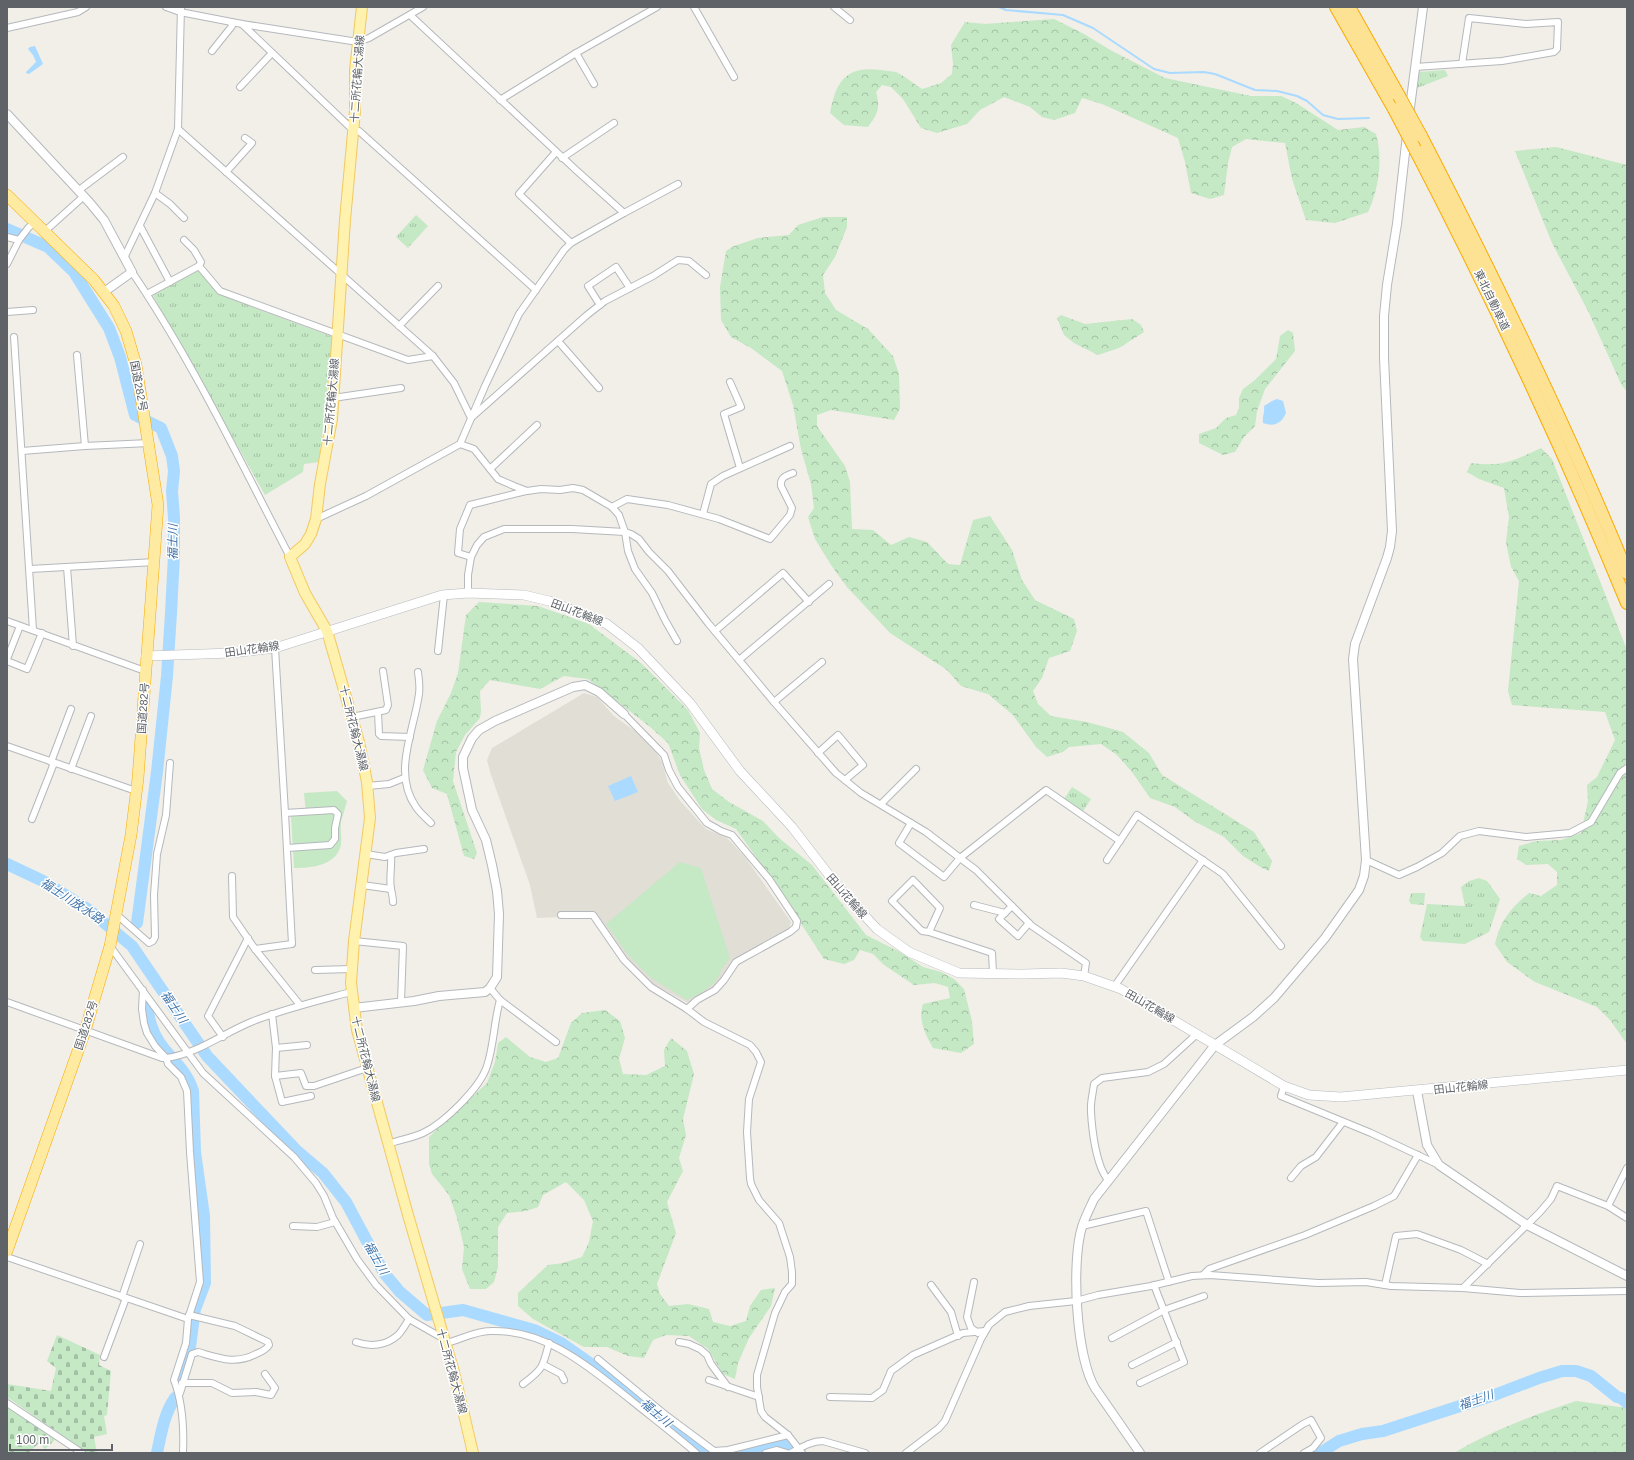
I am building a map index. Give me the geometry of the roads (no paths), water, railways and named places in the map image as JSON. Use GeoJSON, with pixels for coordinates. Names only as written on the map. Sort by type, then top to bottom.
{"type":"FeatureCollection","features":[{"type":"Feature","properties":{"kind":"highway","name":"東北自動車道"},"geometry":{"type":"LineString","coordinates":[[1336,7],[1394,109],[1499,314],[1545,411],[1627,603]]}},
{"type":"Feature","properties":{"kind":"highway","name":"東北自動車道"},"geometry":{"type":"LineString","coordinates":[[1349,7],[1421,136],[1509,309],[1555,406],[1627,573]]}},
{"type":"Feature","properties":{"kind":"highway","name":"国道282号"},"geometry":{"type":"LineString","coordinates":[[7,195],[32,225],[44,232],[94,280],[114,306],[126,331],[136,365],[158,504],[136,791],[131,835],[110,946],[85,1031],[7,1251]]}},
{"type":"Feature","properties":{"kind":"main road","name":"十二所花輪大湯線"},"geometry":{"type":"LineString","coordinates":[[362,7],[355,70],[353,130],[341,276],[332,419],[320,484],[316,519],[311,534],[305,544],[290,557],[305,593],[327,631],[352,717],[368,786],[370,818],[354,941],[351,992],[357,1030],[367,1068],[454,1372],[473,1453]]}},
{"type":"Feature","properties":{"kind":"main road","name":"田山花輪線"},"geometry":{"type":"LineString","coordinates":[[146,656],[232,653],[275,648],[295,643],[327,631],[444,595],[468,593],[524,595],[549,601],[607,624],[638,648],[690,703],[740,771],[792,827],[839,888],[877,929],[909,952],[925,960],[960,973],[1061,973],[1084,976],[1121,989],[1284,1086],[1309,1095],[1341,1097],[1627,1070]]}},
{"type":"Feature","properties":{"kind":"street"},"geometry":{"type":"LineString","coordinates":[[7,28],[78,12],[86,7]]}},
{"type":"Feature","properties":{"kind":"street"},"geometry":{"type":"LineString","coordinates":[[166,7],[231,22],[358,42],[370,38],[423,7]]}},
{"type":"Feature","properties":{"kind":"street"},"geometry":{"type":"LineString","coordinates":[[500,100],[576,53],[657,7]]}},
{"type":"Feature","properties":{"kind":"street"},"geometry":{"type":"LineString","coordinates":[[694,7],[734,77]]}},
{"type":"Feature","properties":{"kind":"street"},"geometry":{"type":"LineString","coordinates":[[834,7],[850,20]]}},
{"type":"Feature","properties":{"kind":"street"},"geometry":{"type":"LineString","coordinates":[[1140,1453],[1089,1379],[1084,1360],[1076,1301],[1077,1254],[1082,1226],[1094,1199],[1215,1045],[1253,1017],[1274,998],[1325,938],[1359,890],[1364,876],[1366,860],[1353,659],[1354,644],[1381,576],[1390,547],[1392,531],[1384,358],[1384,316],[1423,7]]}},
{"type":"Feature","properties":{"kind":"street"},"geometry":{"type":"LineString","coordinates":[[124,258],[155,193],[178,129],[180,10]]}},
{"type":"Feature","properties":{"kind":"street"},"geometry":{"type":"LineString","coordinates":[[410,15],[562,158],[624,213]]}},
{"type":"Feature","properties":{"kind":"street"},"geometry":{"type":"LineString","coordinates":[[1415,67],[1462,64],[1502,61],[1554,52],[1558,49],[1558,22],[1526,24],[1469,18],[1462,64]]}},
{"type":"Feature","properties":{"kind":"street"},"geometry":{"type":"LineString","coordinates":[[212,51],[232,26],[231,22]]}},
{"type":"Feature","properties":{"kind":"street"},"geometry":{"type":"LineString","coordinates":[[242,24],[353,130],[359,131],[536,290]]}},
{"type":"Feature","properties":{"kind":"street"},"geometry":{"type":"LineString","coordinates":[[240,87],[272,53]]}},
{"type":"Feature","properties":{"kind":"street"},"geometry":{"type":"LineString","coordinates":[[576,53],[594,84]]}},
{"type":"Feature","properties":{"kind":"street"},"geometry":{"type":"LineString","coordinates":[[7,114],[82,193],[104,220],[132,272],[147,294],[189,365],[290,557]]}},
{"type":"Feature","properties":{"kind":"street"},"geometry":{"type":"LineString","coordinates":[[562,158],[614,123]]}},
{"type":"Feature","properties":{"kind":"street"},"geometry":{"type":"LineString","coordinates":[[178,129],[341,276],[433,356],[454,383],[471,418]]}},
{"type":"Feature","properties":{"kind":"street"},"geometry":{"type":"LineString","coordinates":[[226,172],[252,143],[246,138]]}},
{"type":"Feature","properties":{"kind":"street"},"geometry":{"type":"LineString","coordinates":[[556,152],[519,194],[571,243]]}},
{"type":"Feature","properties":{"kind":"street"},"geometry":{"type":"LineString","coordinates":[[44,232],[82,193],[123,157]]}},
{"type":"Feature","properties":{"kind":"street"},"geometry":{"type":"LineString","coordinates":[[316,519],[366,496],[460,444],[499,354],[519,314],[564,250],[571,243],[678,184]]}},
{"type":"Feature","properties":{"kind":"street"},"geometry":{"type":"LineString","coordinates":[[155,193],[170,204],[184,218]]}},
{"type":"Feature","properties":{"kind":"street"},"geometry":{"type":"LineString","coordinates":[[7,264],[20,239],[32,225]]}},
{"type":"Feature","properties":{"kind":"street"},"geometry":{"type":"LineString","coordinates":[[140,226],[170,282]]}},
{"type":"Feature","properties":{"kind":"street"},"geometry":{"type":"LineString","coordinates":[[7,237],[20,239]]}},
{"type":"Feature","properties":{"kind":"street"},"geometry":{"type":"LineString","coordinates":[[147,294],[199,266],[201,262],[194,250],[184,240]]}},
{"type":"Feature","properties":{"kind":"street"},"geometry":{"type":"LineString","coordinates":[[471,418],[600,305],[653,276],[678,260],[689,261],[706,275]]}},
{"type":"Feature","properties":{"kind":"street"},"geometry":{"type":"LineString","coordinates":[[199,266],[220,291],[408,360],[433,356]]}},
{"type":"Feature","properties":{"kind":"street"},"geometry":{"type":"LineString","coordinates":[[600,305],[588,286],[616,267],[630,288]]}},
{"type":"Feature","properties":{"kind":"street"},"geometry":{"type":"LineString","coordinates":[[104,292],[132,272]]}},
{"type":"Feature","properties":{"kind":"street"},"geometry":{"type":"LineString","coordinates":[[399,326],[438,286]]}},
{"type":"Feature","properties":{"kind":"street"},"geometry":{"type":"LineString","coordinates":[[7,312],[33,310]]}},
{"type":"Feature","properties":{"kind":"street"},"geometry":{"type":"LineString","coordinates":[[14,337],[33,630]]}},
{"type":"Feature","properties":{"kind":"street"},"geometry":{"type":"LineString","coordinates":[[558,341],[599,388]]}},
{"type":"Feature","properties":{"kind":"street"},"geometry":{"type":"LineString","coordinates":[[77,355],[85,446]]}},
{"type":"Feature","properties":{"kind":"street"},"geometry":{"type":"LineString","coordinates":[[730,382],[741,407],[724,414],[740,468]]}},
{"type":"Feature","properties":{"kind":"street"},"geometry":{"type":"LineString","coordinates":[[333,398],[401,388]]}},
{"type":"Feature","properties":{"kind":"street"},"geometry":{"type":"LineString","coordinates":[[490,469],[537,425]]}},
{"type":"Feature","properties":{"kind":"street"},"geometry":{"type":"LineString","coordinates":[[22,451],[149,443]]}},
{"type":"Feature","properties":{"kind":"street"},"geometry":{"type":"LineString","coordinates":[[460,444],[474,449],[498,479],[527,491]]}},
{"type":"Feature","properties":{"kind":"street"},"geometry":{"type":"LineString","coordinates":[[703,514],[711,484],[723,476],[790,446]]}},
{"type":"Feature","properties":{"kind":"street"},"geometry":{"type":"LineString","coordinates":[[612,507],[627,499],[668,505],[703,514],[770,539],[790,515],[792,508],[781,486],[781,482],[785,476],[793,473]]}},
{"type":"Feature","properties":{"kind":"street"},"geometry":{"type":"LineString","coordinates":[[471,557],[458,553],[460,529],[470,504],[541,489],[560,490],[574,488],[584,490],[612,507],[619,515],[625,532],[628,551],[635,569],[652,593],[677,641]]}},
{"type":"Feature","properties":{"kind":"street"},"geometry":{"type":"LineString","coordinates":[[468,593],[468,575],[471,557],[477,545],[484,537],[504,529],[572,528],[625,532],[639,539],[649,552],[668,570],[715,631],[774,702],[818,753],[845,780],[861,792],[926,832],[976,870],[1029,923],[1086,963],[1084,976]]}},
{"type":"Feature","properties":{"kind":"street"},"geometry":{"type":"LineString","coordinates":[[30,570],[154,562]]}},
{"type":"Feature","properties":{"kind":"street"},"geometry":{"type":"LineString","coordinates":[[67,567],[73,646]]}},
{"type":"Feature","properties":{"kind":"street"},"geometry":{"type":"LineString","coordinates":[[715,631],[783,573],[809,602]]}},
{"type":"Feature","properties":{"kind":"street"},"geometry":{"type":"LineString","coordinates":[[739,660],[829,584]]}},
{"type":"Feature","properties":{"kind":"street"},"geometry":{"type":"LineString","coordinates":[[438,651],[444,595]]}},
{"type":"Feature","properties":{"kind":"street"},"geometry":{"type":"LineString","coordinates":[[7,621],[145,672]]}},
{"type":"Feature","properties":{"kind":"street"},"geometry":{"type":"LineString","coordinates":[[20,626],[7,660],[27,669],[42,633]]}},
{"type":"Feature","properties":{"kind":"street"},"geometry":{"type":"LineString","coordinates":[[255,949],[292,944],[286,813],[275,648]]}},
{"type":"Feature","properties":{"kind":"street"},"geometry":{"type":"LineString","coordinates":[[774,702],[822,662]]}},
{"type":"Feature","properties":{"kind":"street"},"geometry":{"type":"LineString","coordinates":[[352,717],[386,710],[388,705],[383,671]]}},
{"type":"Feature","properties":{"kind":"street"},"geometry":{"type":"LineString","coordinates":[[418,672],[419,692],[404,778],[408,794],[416,808],[431,823]]}},
{"type":"Feature","properties":{"kind":"street"},"geometry":{"type":"LineString","coordinates":[[354,1008],[439,996],[474,994],[485,992],[490,988],[497,978],[499,914],[497,891],[486,840],[472,810],[463,768],[463,757],[472,738],[479,730],[495,721],[573,687],[585,685],[599,692],[624,714],[664,755],[669,770],[678,787],[707,823],[732,835],[769,879],[797,921],[796,927],[790,932],[736,962],[715,990],[697,1000],[688,1009]]}},
{"type":"Feature","properties":{"kind":"street"},"geometry":{"type":"LineString","coordinates":[[32,819],[72,710]]}},
{"type":"Feature","properties":{"kind":"street"},"geometry":{"type":"LineString","coordinates":[[378,712],[379,734],[381,736],[410,737]]}},
{"type":"Feature","properties":{"kind":"street"},"geometry":{"type":"LineString","coordinates":[[71,769],[91,716]]}},
{"type":"Feature","properties":{"kind":"street"},"geometry":{"type":"LineString","coordinates":[[818,753],[838,734],[863,765],[845,780]]}},
{"type":"Feature","properties":{"kind":"street"},"geometry":{"type":"LineString","coordinates":[[7,746],[136,791]]}},
{"type":"Feature","properties":{"kind":"street"},"geometry":{"type":"LineString","coordinates":[[116,915],[149,943],[156,937],[154,895],[157,854],[166,815],[170,763]]}},
{"type":"Feature","properties":{"kind":"street"},"geometry":{"type":"LineString","coordinates":[[1366,860],[1399,875],[1442,853],[1460,836],[1479,831],[1526,837],[1570,833],[1591,822],[1620,773],[1627,768]]}},
{"type":"Feature","properties":{"kind":"street"},"geometry":{"type":"LineString","coordinates":[[880,804],[916,769]]}},
{"type":"Feature","properties":{"kind":"street"},"geometry":{"type":"LineString","coordinates":[[368,786],[389,784],[404,778]]}},
{"type":"Feature","properties":{"kind":"street"},"geometry":{"type":"LineString","coordinates":[[911,823],[899,843],[944,877],[960,858],[1046,790],[1120,841]]}},
{"type":"Feature","properties":{"kind":"street"},"geometry":{"type":"LineString","coordinates":[[286,813],[334,810],[338,814],[335,828],[335,839],[330,845],[287,848]]}},
{"type":"Feature","properties":{"kind":"street"},"geometry":{"type":"LineString","coordinates":[[1107,860],[1137,815],[1223,874],[1282,946]]}},
{"type":"Feature","properties":{"kind":"street"},"geometry":{"type":"LineString","coordinates":[[366,854],[385,857],[424,849]]}},
{"type":"Feature","properties":{"kind":"street"},"geometry":{"type":"LineString","coordinates":[[391,855],[392,889],[394,894],[392,902]]}},
{"type":"Feature","properties":{"kind":"street"},"geometry":{"type":"LineString","coordinates":[[1114,987],[1203,860]]}},
{"type":"Feature","properties":{"kind":"street"},"geometry":{"type":"LineString","coordinates":[[232,876],[234,917],[255,949],[300,1005]]}},
{"type":"Feature","properties":{"kind":"street"},"geometry":{"type":"LineString","coordinates":[[929,932],[940,908],[913,880],[892,901],[922,931],[992,953],[992,974]]}},
{"type":"Feature","properties":{"kind":"street"},"geometry":{"type":"LineString","coordinates":[[362,885],[392,889]]}},
{"type":"Feature","properties":{"kind":"street"},"geometry":{"type":"LineString","coordinates":[[974,904],[1005,914]]}},
{"type":"Feature","properties":{"kind":"street"},"geometry":{"type":"LineString","coordinates":[[1012,906],[999,919],[1018,936],[1029,923]]}},
{"type":"Feature","properties":{"kind":"street"},"geometry":{"type":"LineString","coordinates":[[561,916],[593,915],[624,960],[651,988],[688,1009],[704,1022],[750,1045],[756,1052],[761,1062],[749,1099],[747,1132],[750,1178],[758,1200],[779,1224],[790,1257],[792,1272],[792,1284],[775,1313],[757,1375],[761,1411],[765,1417],[788,1435],[797,1451],[811,1443],[824,1442],[865,1453]]}},
{"type":"Feature","properties":{"kind":"street"},"geometry":{"type":"LineString","coordinates":[[223,1037],[208,1016],[248,938]]}},
{"type":"Feature","properties":{"kind":"street"},"geometry":{"type":"LineString","coordinates":[[354,941],[403,946],[401,1002]]}},
{"type":"Feature","properties":{"kind":"street"},"geometry":{"type":"LineString","coordinates":[[110,946],[191,1051],[203,1073],[294,1157],[316,1183],[324,1196],[335,1222],[357,1259],[376,1285],[409,1320],[445,1341],[489,1331],[517,1333],[549,1343],[580,1360],[696,1453]]}},
{"type":"Feature","properties":{"kind":"street"},"geometry":{"type":"LineString","coordinates":[[315,970],[352,969]]}},
{"type":"Feature","properties":{"kind":"street"},"geometry":{"type":"LineString","coordinates":[[490,988],[500,1000],[556,1042]]}},
{"type":"Feature","properties":{"kind":"street"},"geometry":{"type":"LineString","coordinates":[[143,990],[142,1009],[147,1033],[155,1046],[167,1058],[168,1064],[181,1077],[187,1091],[200,1282],[188,1317],[186,1343],[174,1380],[179,1397],[184,1427],[183,1453]]}},
{"type":"Feature","properties":{"kind":"street"},"geometry":{"type":"LineString","coordinates":[[7,1002],[162,1058],[167,1058],[191,1051],[217,1040],[234,1030],[272,1014],[351,992]]}},
{"type":"Feature","properties":{"kind":"street"},"geometry":{"type":"LineString","coordinates":[[388,1144],[423,1132],[452,1111],[476,1087],[487,1066],[500,1000]]}},
{"type":"Feature","properties":{"kind":"street"},"geometry":{"type":"LineString","coordinates":[[272,1014],[276,1048],[275,1076],[282,1102],[311,1096]]}},
{"type":"Feature","properties":{"kind":"street"},"geometry":{"type":"LineString","coordinates":[[1108,1180],[1103,1174],[1096,1150],[1090,1111],[1094,1084],[1102,1078],[1148,1072],[1164,1064],[1197,1034]]}},
{"type":"Feature","properties":{"kind":"street"},"geometry":{"type":"LineString","coordinates":[[276,1048],[307,1045]]}},
{"type":"Feature","properties":{"kind":"street"},"geometry":{"type":"LineString","coordinates":[[275,1076],[301,1073],[306,1086],[314,1086],[367,1068]]}},
{"type":"Feature","properties":{"kind":"street"},"geometry":{"type":"LineString","coordinates":[[1284,1086],[1281,1096],[1439,1165],[1527,1225],[1627,1276]]}},
{"type":"Feature","properties":{"kind":"street"},"geometry":{"type":"LineString","coordinates":[[1417,1091],[1427,1145],[1439,1165]]}},
{"type":"Feature","properties":{"kind":"street"},"geometry":{"type":"LineString","coordinates":[[1291,1178],[1301,1166],[1316,1157],[1343,1122]]}},
{"type":"Feature","properties":{"kind":"street"},"geometry":{"type":"LineString","coordinates":[[1203,1275],[1209,1269],[1305,1235],[1394,1196],[1418,1155]]}},
{"type":"Feature","properties":{"kind":"street"},"geometry":{"type":"LineString","coordinates":[[1608,1206],[1627,1168]]}},
{"type":"Feature","properties":{"kind":"street"},"geometry":{"type":"LineString","coordinates":[[1463,1288],[1527,1225],[1551,1199],[1557,1186],[1608,1206],[1627,1218]]}},
{"type":"Feature","properties":{"kind":"street"},"geometry":{"type":"LineString","coordinates":[[1082,1226],[1146,1211],[1169,1282]]}},
{"type":"Feature","properties":{"kind":"street"},"geometry":{"type":"LineString","coordinates":[[293,1226],[317,1227],[335,1222]]}},
{"type":"Feature","properties":{"kind":"street"},"geometry":{"type":"LineString","coordinates":[[1385,1285],[1396,1236],[1417,1234],[1461,1250],[1488,1264]]}},
{"type":"Feature","properties":{"kind":"street"},"geometry":{"type":"LineString","coordinates":[[104,1357],[140,1244]]}},
{"type":"Feature","properties":{"kind":"street"},"geometry":{"type":"LineString","coordinates":[[7,1257],[188,1317],[198,1316],[235,1326],[268,1342],[269,1346],[266,1349],[250,1358],[234,1361],[198,1352],[192,1354],[179,1397]]}},
{"type":"Feature","properties":{"kind":"street"},"geometry":{"type":"LineString","coordinates":[[906,1453],[939,1428],[945,1421],[988,1325],[1005,1312],[1029,1306],[1076,1301],[1098,1295],[1203,1275],[1318,1283],[1366,1282],[1385,1285],[1463,1288],[1520,1293],[1627,1292]]}},
{"type":"Feature","properties":{"kind":"street"},"geometry":{"type":"LineString","coordinates":[[974,1282],[967,1317],[971,1328],[978,1333]]}},
{"type":"Feature","properties":{"kind":"street"},"geometry":{"type":"LineString","coordinates":[[931,1285],[951,1312],[958,1336]]}},
{"type":"Feature","properties":{"kind":"street"},"geometry":{"type":"LineString","coordinates":[[1140,1383],[1184,1362],[1154,1285]]}},
{"type":"Feature","properties":{"kind":"street"},"geometry":{"type":"LineString","coordinates":[[1112,1338],[1164,1310],[1204,1296]]}},
{"type":"Feature","properties":{"kind":"street"},"geometry":{"type":"LineString","coordinates":[[356,1342],[370,1346],[388,1341],[398,1335],[409,1320]]}},
{"type":"Feature","properties":{"kind":"street"},"geometry":{"type":"LineString","coordinates":[[830,1398],[872,1398],[883,1390],[891,1371],[913,1355],[963,1333],[978,1333],[985,1331]]}},
{"type":"Feature","properties":{"kind":"street"},"geometry":{"type":"LineString","coordinates":[[679,1342],[690,1344],[700,1349],[707,1355],[711,1364],[728,1387]]}},
{"type":"Feature","properties":{"kind":"street"},"geometry":{"type":"LineString","coordinates":[[1132,1365],[1177,1342]]}},
{"type":"Feature","properties":{"kind":"street"},"geometry":{"type":"LineString","coordinates":[[523,1384],[538,1373],[544,1365],[549,1343]]}},
{"type":"Feature","properties":{"kind":"street"},"geometry":{"type":"LineString","coordinates":[[598,1359],[667,1416],[714,1451],[728,1450],[788,1435]]}},
{"type":"Feature","properties":{"kind":"street"},"geometry":{"type":"LineString","coordinates":[[544,1365],[561,1374],[564,1380]]}},
{"type":"Feature","properties":{"kind":"street"},"geometry":{"type":"LineString","coordinates":[[182,1383],[212,1383],[232,1392],[256,1392],[271,1395],[275,1388],[265,1374]]}},
{"type":"Feature","properties":{"kind":"street"},"geometry":{"type":"LineString","coordinates":[[709,1380],[759,1397]]}},
{"type":"Feature","properties":{"kind":"street"},"geometry":{"type":"LineString","coordinates":[[7,1403],[82,1453]]}},
{"type":"Feature","properties":{"kind":"street"},"geometry":{"type":"LineString","coordinates":[[1260,1453],[1311,1420],[1321,1438],[1313,1448],[1304,1453]]}},
{"type":"Feature","properties":{"kind":"street"},"geometry":{"type":"LineString","coordinates":[[766,1453],[777,1450],[787,1453]]}},
{"type":"Feature","properties":{"kind":"water"},"geometry":{"type":"Polygon","coordinates":[[[35,46],[43,64],[29,74],[26,72],[36,62],[28,49],[35,46]]]}},
{"type":"Feature","properties":{"kind":"water"},"geometry":{"type":"Polygon","coordinates":[[[1277,399],[1283,401],[1286,413],[1284,417],[1277,424],[1271,425],[1263,423],[1264,406],[1277,399]]]}},
{"type":"Feature","properties":{"kind":"water"},"geometry":{"type":"Polygon","coordinates":[[[631,776],[638,792],[615,801],[608,786],[631,776]]]}},
{"type":"Feature","properties":{"kind":"waterway"},"geometry":{"type":"LineString","coordinates":[[999,7],[1006,10],[1063,15],[1093,28],[1154,69],[1170,73],[1204,72],[1215,74],[1255,90],[1277,91],[1297,96],[1307,101],[1323,115],[1338,119],[1369,118]]}},
{"type":"Feature","properties":{"kind":"waterway","name":"福士川"},"geometry":{"type":"LineString","coordinates":[[7,229],[48,247],[74,272],[109,328],[120,357],[135,415],[161,428],[172,456],[174,471],[172,491],[174,555],[167,676],[157,772],[137,923]]}},
{"type":"Feature","properties":{"kind":"waterway","name":"福士川"},"geometry":{"type":"LineString","coordinates":[[7,864],[43,881],[89,910],[132,946],[207,1056],[296,1150],[323,1173],[346,1202],[384,1273],[400,1292],[427,1315],[463,1310],[534,1330],[561,1343],[628,1390],[704,1453]]}},
{"type":"Feature","properties":{"kind":"waterway","name":"福士川"},"geometry":{"type":"LineString","coordinates":[[147,1003],[150,1022],[158,1040],[185,1074],[193,1091],[195,1152],[204,1216],[205,1283],[195,1309],[190,1347],[180,1385]]}},
{"type":"Feature","properties":{"kind":"waterway","name":"福士川"},"geometry":{"type":"LineString","coordinates":[[1320,1453],[1339,1441],[1362,1434],[1383,1431],[1562,1371],[1576,1371],[1591,1376],[1617,1397],[1621,1398],[1627,1403]]}},
{"type":"Feature","properties":{"kind":"waterway","name":"福士川"},"geometry":{"type":"LineString","coordinates":[[157,1453],[166,1417],[175,1398]]}},
{"type":"Feature","properties":{"kind":"waterway","name":"福士川"},"geometry":{"type":"LineString","coordinates":[[745,1453],[771,1443],[782,1443],[787,1445],[794,1453]]}},
{"type":"Feature","properties":{"kind":"water label","name":"福士川放水路"},"geometry":{"type":"Point","coordinates":[72,901]}}]}
